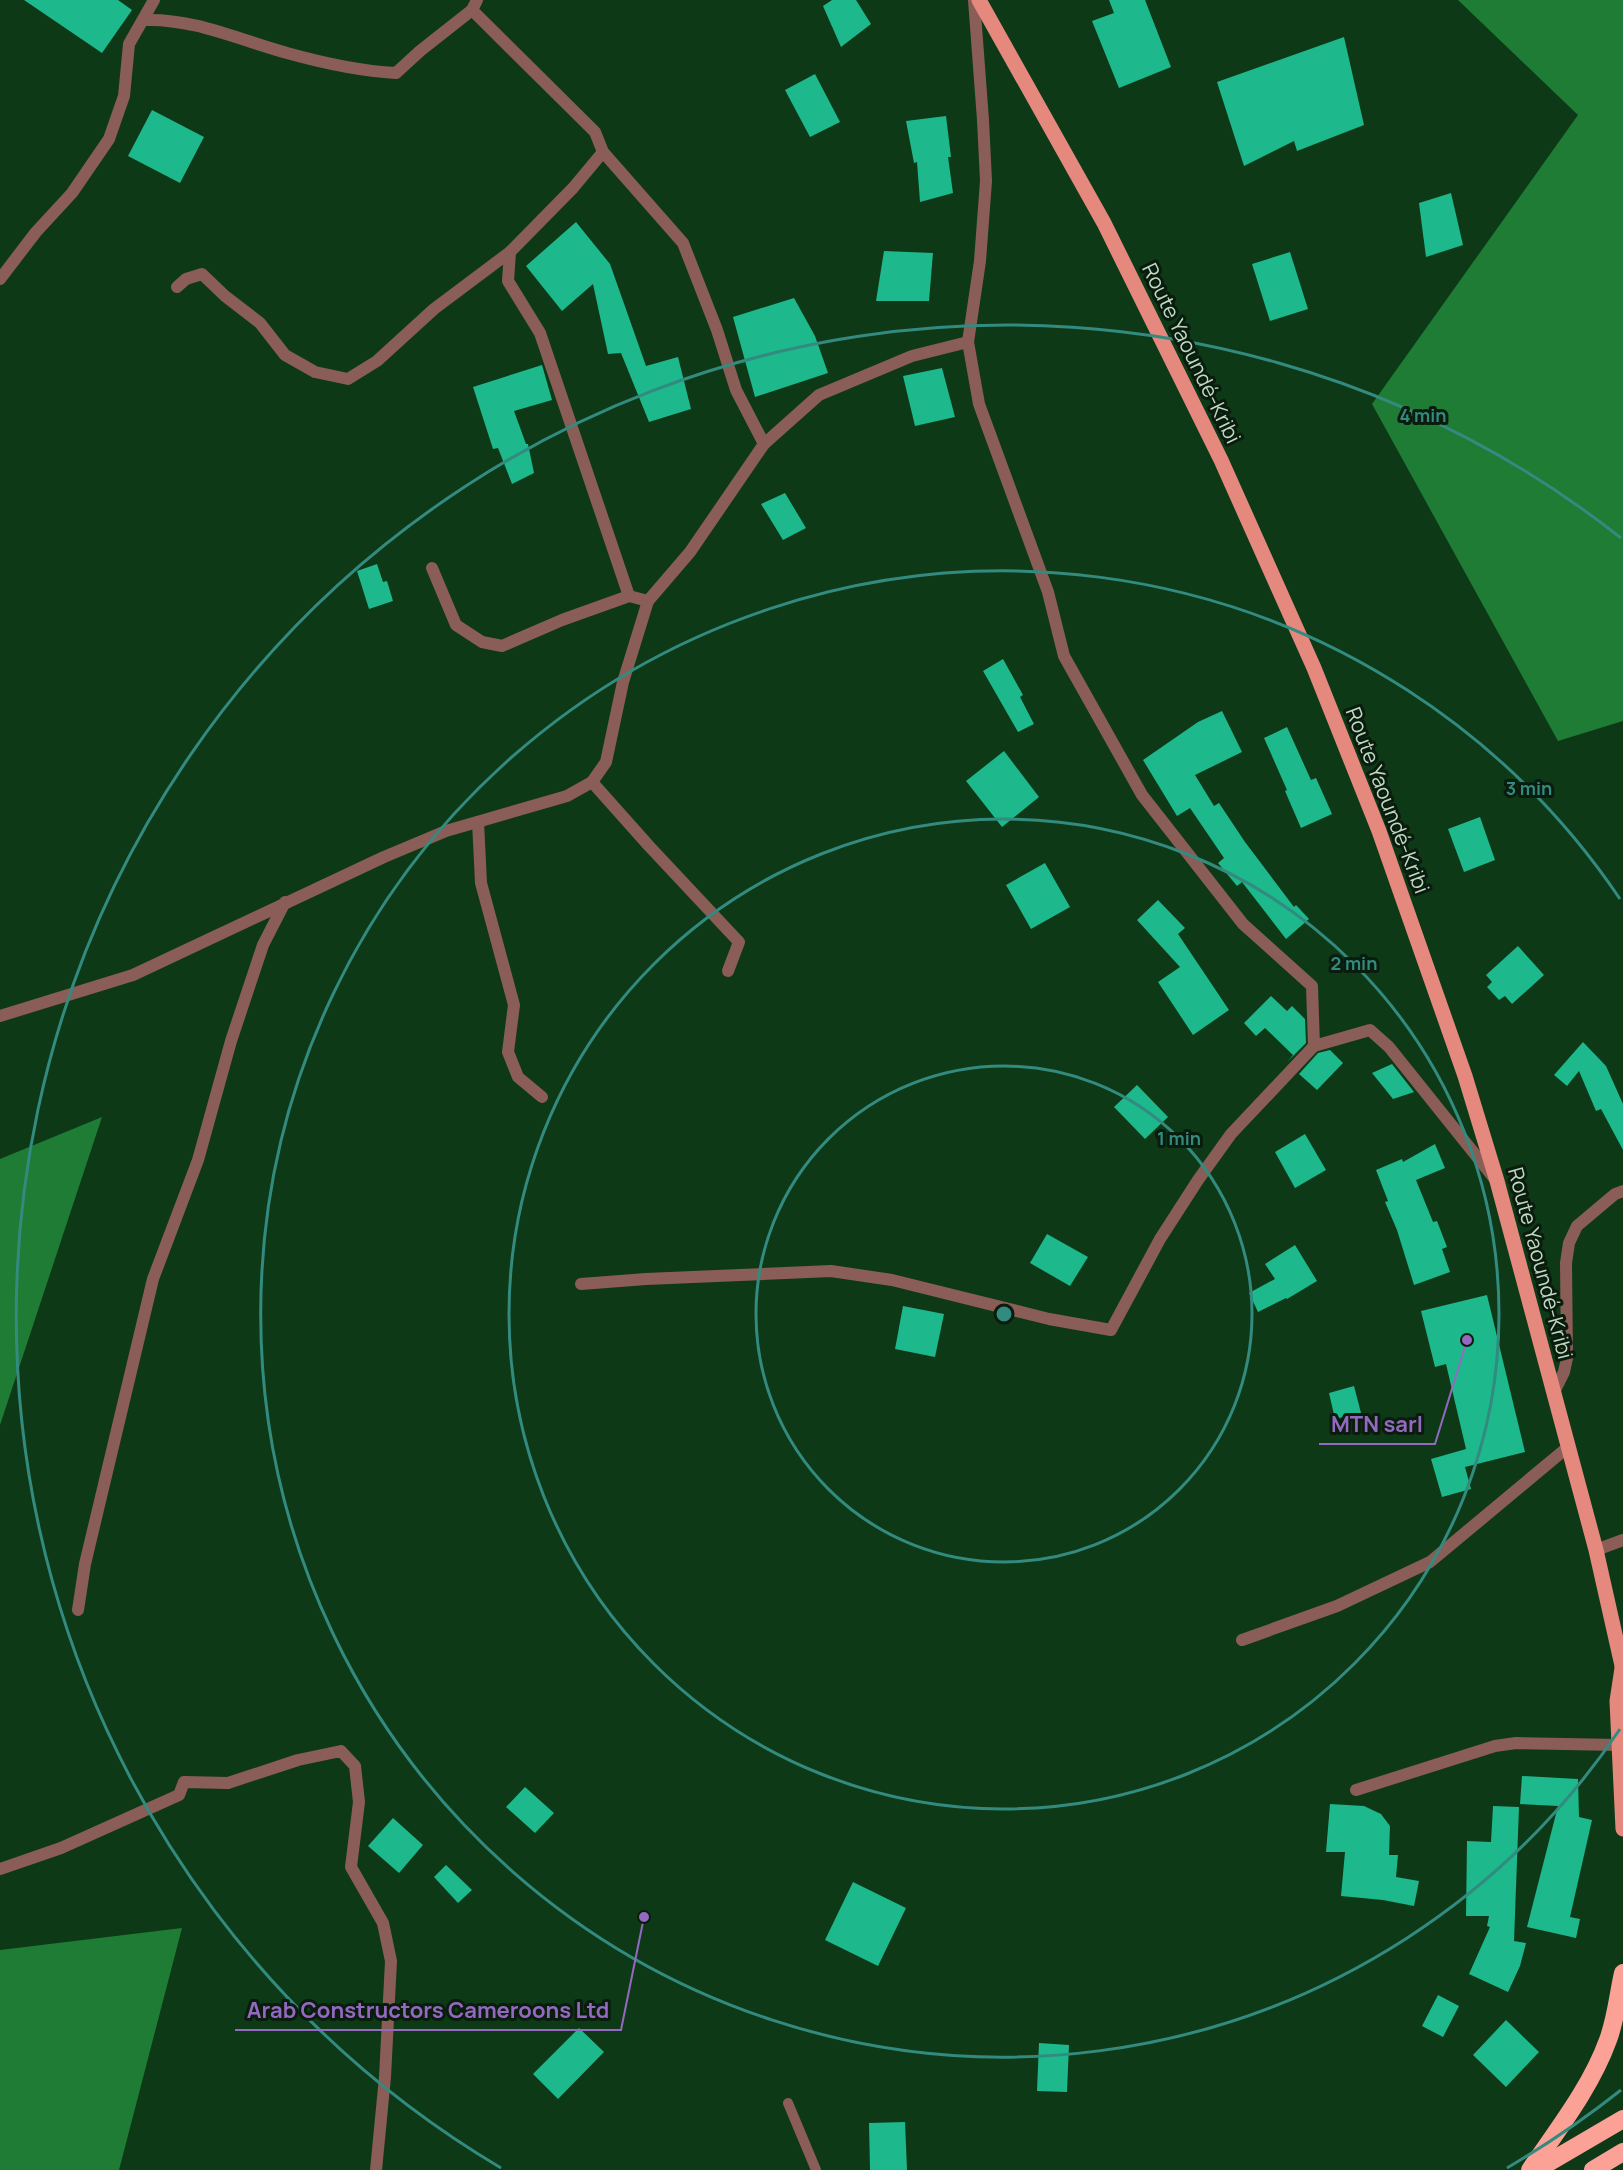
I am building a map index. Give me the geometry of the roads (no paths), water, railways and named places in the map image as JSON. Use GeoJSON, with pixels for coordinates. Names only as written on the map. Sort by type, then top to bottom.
{"type":"FeatureCollection","features":[{"type":"Feature","properties":{"kind":"highway"},"geometry":{"type":"LineString","coordinates":[[1530,2170],[1579,2098],[1595,2070],[1609,2038],[1623,1973]]}},
{"type":"Feature","properties":{"kind":"highway"},"geometry":{"type":"LineString","coordinates":[[1536,2170],[1623,2120]]}},
{"type":"Feature","properties":{"kind":"highway"},"geometry":{"type":"LineString","coordinates":[[1593,2170],[1623,2152]]}},
{"type":"Feature","properties":{"kind":"main road","name":"Route Yaoundé-Kribi"},"geometry":{"type":"LineString","coordinates":[[979,0],[1104,223],[1221,460],[1314,668],[1379,831],[1466,1076],[1497,1181],[1596,1550],[1622,1669]]}},
{"type":"Feature","properties":{"kind":"main road"},"geometry":{"type":"LineString","coordinates":[[1622,1669],[1617,1701],[1623,1829]]}},
{"type":"Feature","properties":{"kind":"street"},"geometry":{"type":"LineString","coordinates":[[0,279],[36,232],[72,193],[109,139],[124,96],[129,44],[154,0]]}},
{"type":"Feature","properties":{"kind":"street"},"geometry":{"type":"LineString","coordinates":[[974,0],[986,181],[980,261],[968,342],[979,404],[1048,592],[1064,656],[1142,795],[1243,924],[1312,986],[1314,1046]]}},
{"type":"Feature","properties":{"kind":"street"},"geometry":{"type":"LineString","coordinates":[[143,20],[182,21],[286,53],[360,71],[396,73],[475,5],[595,132],[603,152],[683,243],[717,330],[736,390],[764,444]]}},
{"type":"Feature","properties":{"kind":"street"},"geometry":{"type":"LineString","coordinates":[[177,286],[186,279],[202,274],[225,296],[260,323],[285,355],[315,372],[348,379],[377,361],[434,309],[510,252],[573,188],[603,152]]}},
{"type":"Feature","properties":{"kind":"street"},"geometry":{"type":"LineString","coordinates":[[510,252],[508,281],[540,333],[628,596]]}},
{"type":"Feature","properties":{"kind":"street"},"geometry":{"type":"LineString","coordinates":[[1,1013],[134,975],[384,857],[446,831],[567,796],[592,782],[606,762],[623,682],[648,601],[690,552],[764,444],[819,395],[912,356],[968,342]]}},
{"type":"Feature","properties":{"kind":"street"},"geometry":{"type":"LineString","coordinates":[[432,568],[456,625],[482,642],[502,646],[562,620],[628,596],[648,601]]}},
{"type":"Feature","properties":{"kind":"street"},"geometry":{"type":"LineString","coordinates":[[592,782],[739,942],[728,971]]}},
{"type":"Feature","properties":{"kind":"street"},"geometry":{"type":"LineString","coordinates":[[478,822],[481,884],[514,1005],[508,1052],[518,1077],[542,1096]]}},
{"type":"Feature","properties":{"kind":"street"},"geometry":{"type":"LineString","coordinates":[[78,1610],[86,1564],[153,1279],[198,1160],[231,1041],[263,945],[285,902]]}},
{"type":"Feature","properties":{"kind":"street"},"geometry":{"type":"LineString","coordinates":[[581,1284],[831,1270],[892,1280],[1027,1313],[1111,1330],[1160,1239],[1231,1134],[1314,1046],[1370,1030],[1389,1047],[1497,1181]]}},
{"type":"Feature","properties":{"kind":"street"},"geometry":{"type":"LineString","coordinates":[[1554,1392],[1564,1372],[1567,1358],[1566,1263],[1569,1243],[1577,1226],[1615,1194],[1623,1191]]}},
{"type":"Feature","properties":{"kind":"street"},"geometry":{"type":"LineString","coordinates":[[1242,1640],[1337,1606],[1430,1562],[1568,1446]]}},
{"type":"Feature","properties":{"kind":"street"},"geometry":{"type":"LineString","coordinates":[[1596,1550],[1623,1540]]}},
{"type":"Feature","properties":{"kind":"street"},"geometry":{"type":"LineString","coordinates":[[1356,1790],[1495,1746],[1516,1743],[1618,1746]]}},
{"type":"Feature","properties":{"kind":"street"},"geometry":{"type":"LineString","coordinates":[[0,1869],[61,1848],[179,1796],[184,1782],[228,1783],[298,1760],[341,1751],[355,1766],[359,1802],[351,1867],[383,1923],[391,1960],[386,2077],[376,2170]]}},
{"type":"Feature","properties":{"kind":"lane"},"geometry":{"type":"LineString","coordinates":[[788,2103],[816,2170]]}},
{"type":"Feature","properties":{"kind":"place","name":"MTN sarl"},"geometry":{"type":"Point","coordinates":[1467,1340]}},
{"type":"Feature","properties":{"kind":"place","name":"Arab Constructors Cameroons Ltd"},"geometry":{"type":"Point","coordinates":[644,1917]}}]}
